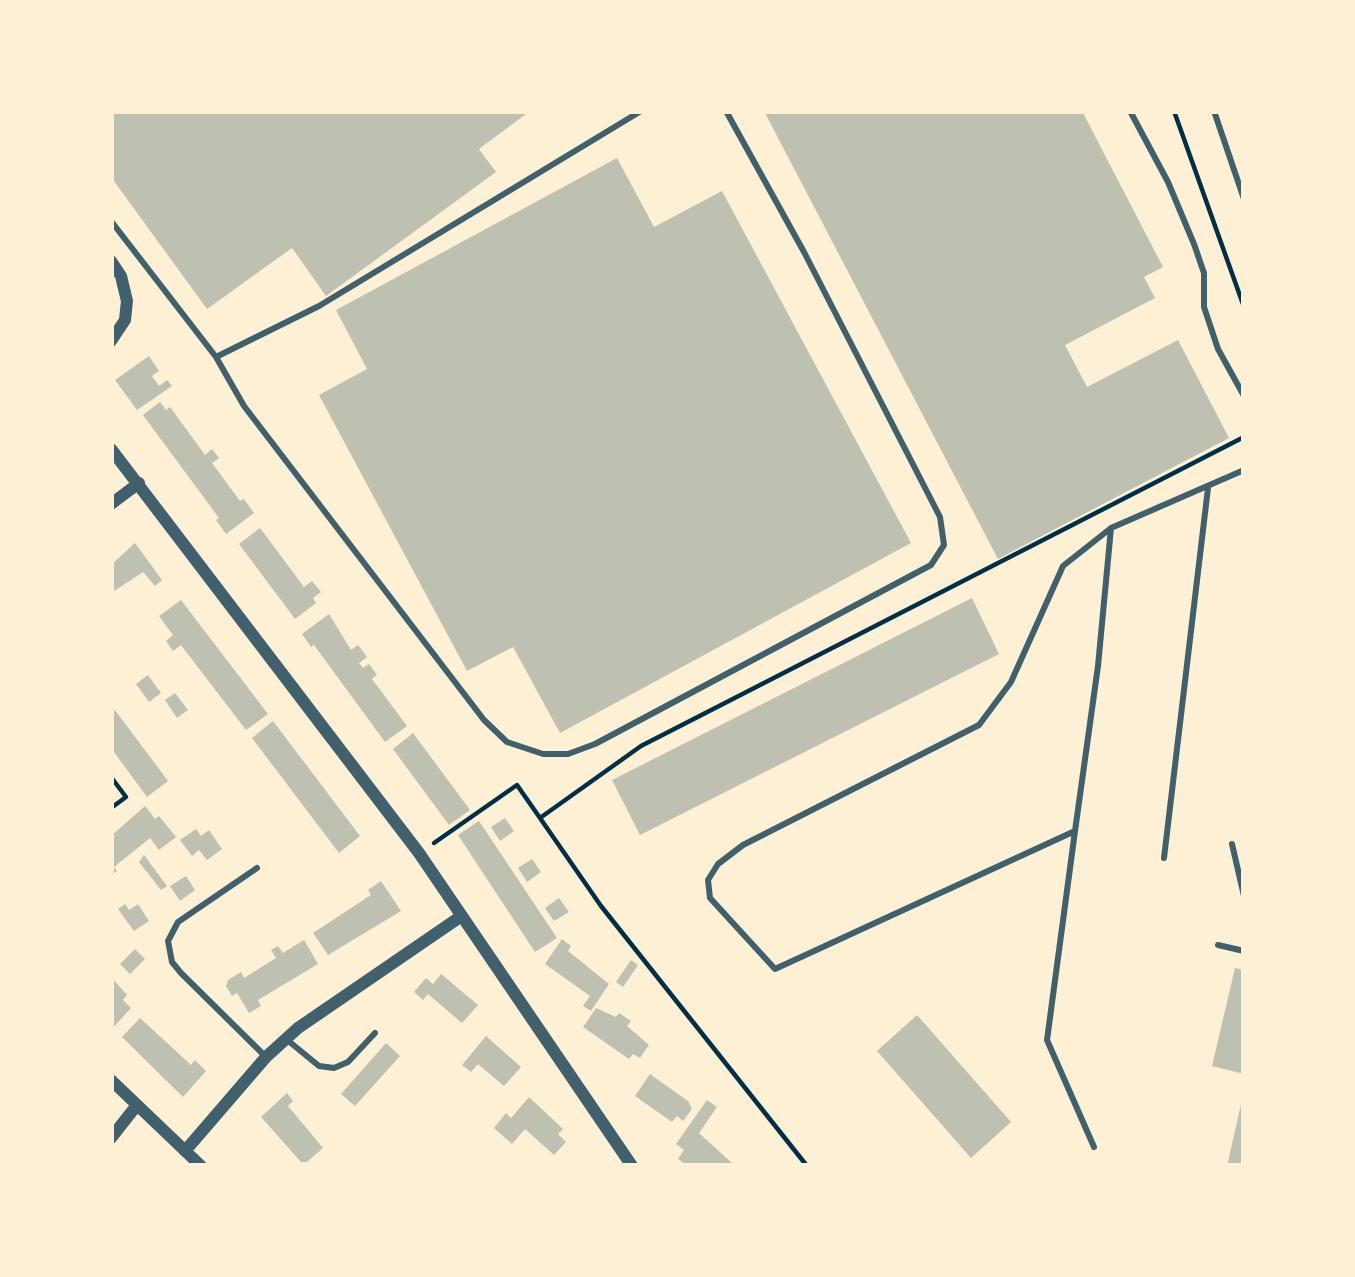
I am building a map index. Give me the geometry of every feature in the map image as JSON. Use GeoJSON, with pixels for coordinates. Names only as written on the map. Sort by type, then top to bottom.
{"type":"FeatureCollection","features":[{"type":"Feature","properties":{"kind":"street"},"geometry":{"type":"LineString","coordinates":[[111,261],[122,276],[127,301],[125,320],[111,341]]}},
{"type":"Feature","properties":{"kind":"street"},"geometry":{"type":"LineString","coordinates":[[111,449],[419,853],[632,1166]]}},
{"type":"Feature","properties":{"kind":"street"},"geometry":{"type":"LineString","coordinates":[[111,504],[139,482]]}},
{"type":"Feature","properties":{"kind":"street"},"geometry":{"type":"LineString","coordinates":[[185,1151],[286,1039],[460,917]]}},
{"type":"Feature","properties":{"kind":"street"},"geometry":{"type":"LineString","coordinates":[[111,1080],[201,1166]]}},
{"type":"Feature","properties":{"kind":"street"},"geometry":{"type":"LineString","coordinates":[[111,1138],[137,1105]]}},
{"type":"Feature","properties":{"kind":"lane"},"geometry":{"type":"LineString","coordinates":[[216,357],[319,306],[641,111]]}},
{"type":"Feature","properties":{"kind":"lane"},"geometry":{"type":"LineString","coordinates":[[111,220],[216,357],[244,406],[484,720],[508,742],[543,754],[568,754],[931,565],[944,545],[940,517],[726,111]]}},
{"type":"Feature","properties":{"kind":"lane"},"geometry":{"type":"LineString","coordinates":[[1130,111],[1194,244],[1204,273],[1204,307],[1210,328],[1244,396]]}},
{"type":"Feature","properties":{"kind":"lane"},"geometry":{"type":"LineString","coordinates":[[1214,111],[1244,199]]}},
{"type":"Feature","properties":{"kind":"lane"},"geometry":{"type":"LineString","coordinates":[[1075,831],[775,969],[710,898],[708,880],[718,864],[743,845],[979,725],[1011,682],[1063,566],[1111,528],[1244,470]]}},
{"type":"Feature","properties":{"kind":"lane"},"geometry":{"type":"LineString","coordinates":[[1163,858],[1208,488]]}},
{"type":"Feature","properties":{"kind":"lane"},"geometry":{"type":"LineString","coordinates":[[1094,1147],[1047,1040],[1098,666],[1111,528]]}},
{"type":"Feature","properties":{"kind":"lane"},"geometry":{"type":"LineString","coordinates":[[1232,844],[1244,896]]}},
{"type":"Feature","properties":{"kind":"lane"},"geometry":{"type":"LineString","coordinates":[[257,868],[178,922],[168,941],[172,962],[181,973],[266,1057]]}},
{"type":"Feature","properties":{"kind":"lane"},"geometry":{"type":"LineString","coordinates":[[1219,945],[1244,951]]}},
{"type":"Feature","properties":{"kind":"lane"},"geometry":{"type":"LineString","coordinates":[[286,1039],[319,1066],[334,1069],[348,1062],[375,1033]]}},
{"type":"Feature","properties":{"kind":"path"},"geometry":{"type":"LineString","coordinates":[[1174,111],[1244,307]]}},
{"type":"Feature","properties":{"kind":"path"},"geometry":{"type":"LineString","coordinates":[[540,818],[641,746],[1244,437]]}},
{"type":"Feature","properties":{"kind":"path"},"geometry":{"type":"LineString","coordinates":[[111,777],[126,797],[111,808]]}},
{"type":"Feature","properties":{"kind":"path"},"geometry":{"type":"LineString","coordinates":[[419,853],[517,785],[601,906],[807,1166]]}},
{"type":"Feature","properties":{"kind":"building"},"geometry":{"type":"Polygon","coordinates":[[[111,111],[530,111],[479,149],[496,172],[326,296],[292,248],[207,309],[111,177],[111,111]]]}},
{"type":"Feature","properties":{"kind":"building"},"geometry":{"type":"Polygon","coordinates":[[[764,111],[1082,111],[1163,267],[1144,277],[1155,298],[1065,345],[1087,387],[1178,340],[1229,438],[998,559],[764,111]]]}},
{"type":"Feature","properties":{"kind":"building"},"geometry":{"type":"Polygon","coordinates":[[[617,158],[654,227],[722,191],[911,543],[560,733],[513,647],[467,671],[319,395],[367,369],[336,310],[617,158]]]}},
{"type":"Feature","properties":{"kind":"building"},"geometry":{"type":"Polygon","coordinates":[[[149,356],[159,371],[152,376],[159,386],[167,380],[172,386],[137,410],[115,380],[149,356]]]}},
{"type":"Feature","properties":{"kind":"building"},"geometry":{"type":"Polygon","coordinates":[[[160,402],[166,410],[170,407],[205,455],[212,449],[219,458],[212,463],[254,513],[226,534],[143,415],[160,402]]]}},
{"type":"Feature","properties":{"kind":"building"},"geometry":{"type":"Polygon","coordinates":[[[260,528],[304,587],[312,581],[321,592],[313,598],[316,603],[295,619],[239,544],[260,528]]]}},
{"type":"Feature","properties":{"kind":"building"},"geometry":{"type":"Polygon","coordinates":[[[135,543],[162,580],[155,586],[143,572],[111,593],[111,565],[135,543]]]}},
{"type":"Feature","properties":{"kind":"building"},"geometry":{"type":"Polygon","coordinates":[[[972,598],[999,654],[640,835],[612,780],[972,598]]]}},
{"type":"Feature","properties":{"kind":"building"},"geometry":{"type":"Polygon","coordinates":[[[181,600],[268,714],[246,730],[181,645],[173,651],[166,641],[173,635],[159,616],[181,600]]]}},
{"type":"Feature","properties":{"kind":"building"},"geometry":{"type":"Polygon","coordinates":[[[329,614],[351,650],[358,645],[367,657],[359,663],[363,668],[369,664],[377,675],[372,679],[407,726],[385,742],[302,634],[329,614]]]}},
{"type":"Feature","properties":{"kind":"building"},"geometry":{"type":"Polygon","coordinates":[[[148,675],[161,693],[149,702],[136,684],[148,675]]]}},
{"type":"Feature","properties":{"kind":"building"},"geometry":{"type":"Polygon","coordinates":[[[175,693],[188,710],[177,718],[165,700],[175,693]]]}},
{"type":"Feature","properties":{"kind":"building"},"geometry":{"type":"Polygon","coordinates":[[[111,705],[168,781],[147,797],[111,748],[111,705]]]}},
{"type":"Feature","properties":{"kind":"building"},"geometry":{"type":"Polygon","coordinates":[[[273,721],[360,836],[339,853],[252,738],[273,721]]]}},
{"type":"Feature","properties":{"kind":"building"},"geometry":{"type":"Polygon","coordinates":[[[413,733],[470,810],[449,825],[393,749],[413,733]]]}},
{"type":"Feature","properties":{"kind":"building"},"geometry":{"type":"Polygon","coordinates":[[[145,806],[176,837],[159,850],[150,838],[114,867],[117,871],[111,876],[111,836],[145,806]]]}},
{"type":"Feature","properties":{"kind":"building"},"geometry":{"type":"Polygon","coordinates":[[[505,818],[514,831],[500,841],[491,827],[505,818]]]}},
{"type":"Feature","properties":{"kind":"building"},"geometry":{"type":"Polygon","coordinates":[[[479,821],[557,938],[535,952],[458,835],[479,821]]]}},
{"type":"Feature","properties":{"kind":"building"},"geometry":{"type":"Polygon","coordinates":[[[196,829],[201,836],[209,830],[222,849],[207,860],[199,850],[192,856],[180,840],[196,829]]]}},
{"type":"Feature","properties":{"kind":"building"},"geometry":{"type":"Polygon","coordinates":[[[144,855],[167,886],[161,890],[139,862],[144,855]]]}},
{"type":"Feature","properties":{"kind":"building"},"geometry":{"type":"Polygon","coordinates":[[[532,859],[541,872],[527,882],[518,868],[532,859]]]}},
{"type":"Feature","properties":{"kind":"building"},"geometry":{"type":"Polygon","coordinates":[[[186,876],[195,890],[180,901],[170,886],[186,876]]]}},
{"type":"Feature","properties":{"kind":"building"},"geometry":{"type":"Polygon","coordinates":[[[381,881],[401,911],[328,955],[313,933],[371,895],[368,890],[381,881]]]}},
{"type":"Feature","properties":{"kind":"building"},"geometry":{"type":"Polygon","coordinates":[[[559,898],[569,912],[554,921],[545,908],[559,898]]]}},
{"type":"Feature","properties":{"kind":"building"},"geometry":{"type":"Polygon","coordinates":[[[125,904],[129,910],[138,904],[149,921],[134,931],[118,909],[125,904]]]}},
{"type":"Feature","properties":{"kind":"building"},"geometry":{"type":"Polygon","coordinates":[[[562,939],[571,946],[568,951],[609,984],[591,1011],[583,1006],[590,996],[545,964],[562,939]]]}},
{"type":"Feature","properties":{"kind":"building"},"geometry":{"type":"Polygon","coordinates":[[[304,940],[318,964],[258,1000],[261,1006],[249,1013],[237,993],[232,996],[228,980],[241,972],[244,978],[276,958],[271,950],[278,946],[283,953],[304,940]]]}},
{"type":"Feature","properties":{"kind":"building"},"geometry":{"type":"Polygon","coordinates":[[[135,949],[145,959],[130,974],[120,964],[135,949]]]}},
{"type":"Feature","properties":{"kind":"building"},"geometry":{"type":"Polygon","coordinates":[[[631,960],[638,965],[623,987],[616,982],[631,960]]]}},
{"type":"Feature","properties":{"kind":"building"},"geometry":{"type":"Polygon","coordinates":[[[1235,968],[1244,970],[1244,1074],[1212,1066],[1235,968]]]}},
{"type":"Feature","properties":{"kind":"building"},"geometry":{"type":"Polygon","coordinates":[[[441,974],[478,1005],[462,1023],[428,994],[423,1000],[414,992],[426,978],[433,984],[441,974]]]}},
{"type":"Feature","properties":{"kind":"building"},"geometry":{"type":"Polygon","coordinates":[[[111,977],[127,995],[123,1000],[131,1008],[111,1030],[111,977]]]}},
{"type":"Feature","properties":{"kind":"building"},"geometry":{"type":"Polygon","coordinates":[[[596,1008],[631,1021],[627,1026],[649,1045],[640,1058],[633,1054],[629,1059],[583,1027],[596,1008]]]}},
{"type":"Feature","properties":{"kind":"building"},"geometry":{"type":"Polygon","coordinates":[[[917,1015],[1011,1122],[971,1158],[877,1051],[917,1015]]]}},
{"type":"Feature","properties":{"kind":"building"},"geometry":{"type":"Polygon","coordinates":[[[140,1018],[191,1065],[195,1060],[206,1071],[183,1097],[122,1037],[140,1018]]]}},
{"type":"Feature","properties":{"kind":"building"},"geometry":{"type":"Polygon","coordinates":[[[486,1036],[521,1067],[504,1086],[478,1064],[471,1072],[462,1065],[486,1036]]]}},
{"type":"Feature","properties":{"kind":"building"},"geometry":{"type":"Polygon","coordinates":[[[386,1043],[400,1056],[355,1106],[341,1094],[386,1043]]]}},
{"type":"Feature","properties":{"kind":"building"},"geometry":{"type":"Polygon","coordinates":[[[650,1074],[688,1101],[692,1109],[683,1121],[677,1116],[672,1122],[635,1096],[650,1074]]]}},
{"type":"Feature","properties":{"kind":"building"},"geometry":{"type":"Polygon","coordinates":[[[287,1093],[293,1101],[288,1106],[323,1148],[307,1162],[301,1162],[261,1117],[287,1093]]]}},
{"type":"Feature","properties":{"kind":"building"},"geometry":{"type":"Polygon","coordinates":[[[529,1097],[563,1129],[558,1134],[566,1142],[554,1155],[525,1129],[512,1144],[494,1128],[506,1113],[511,1118],[529,1097]]]}},
{"type":"Feature","properties":{"kind":"building"},"geometry":{"type":"Polygon","coordinates":[[[707,1100],[717,1107],[699,1133],[731,1166],[688,1166],[678,1159],[684,1150],[676,1144],[707,1100]]]}},
{"type":"Feature","properties":{"kind":"building"},"geometry":{"type":"Polygon","coordinates":[[[1242,1100],[1244,1166],[1227,1166],[1242,1100]]]}}]}
